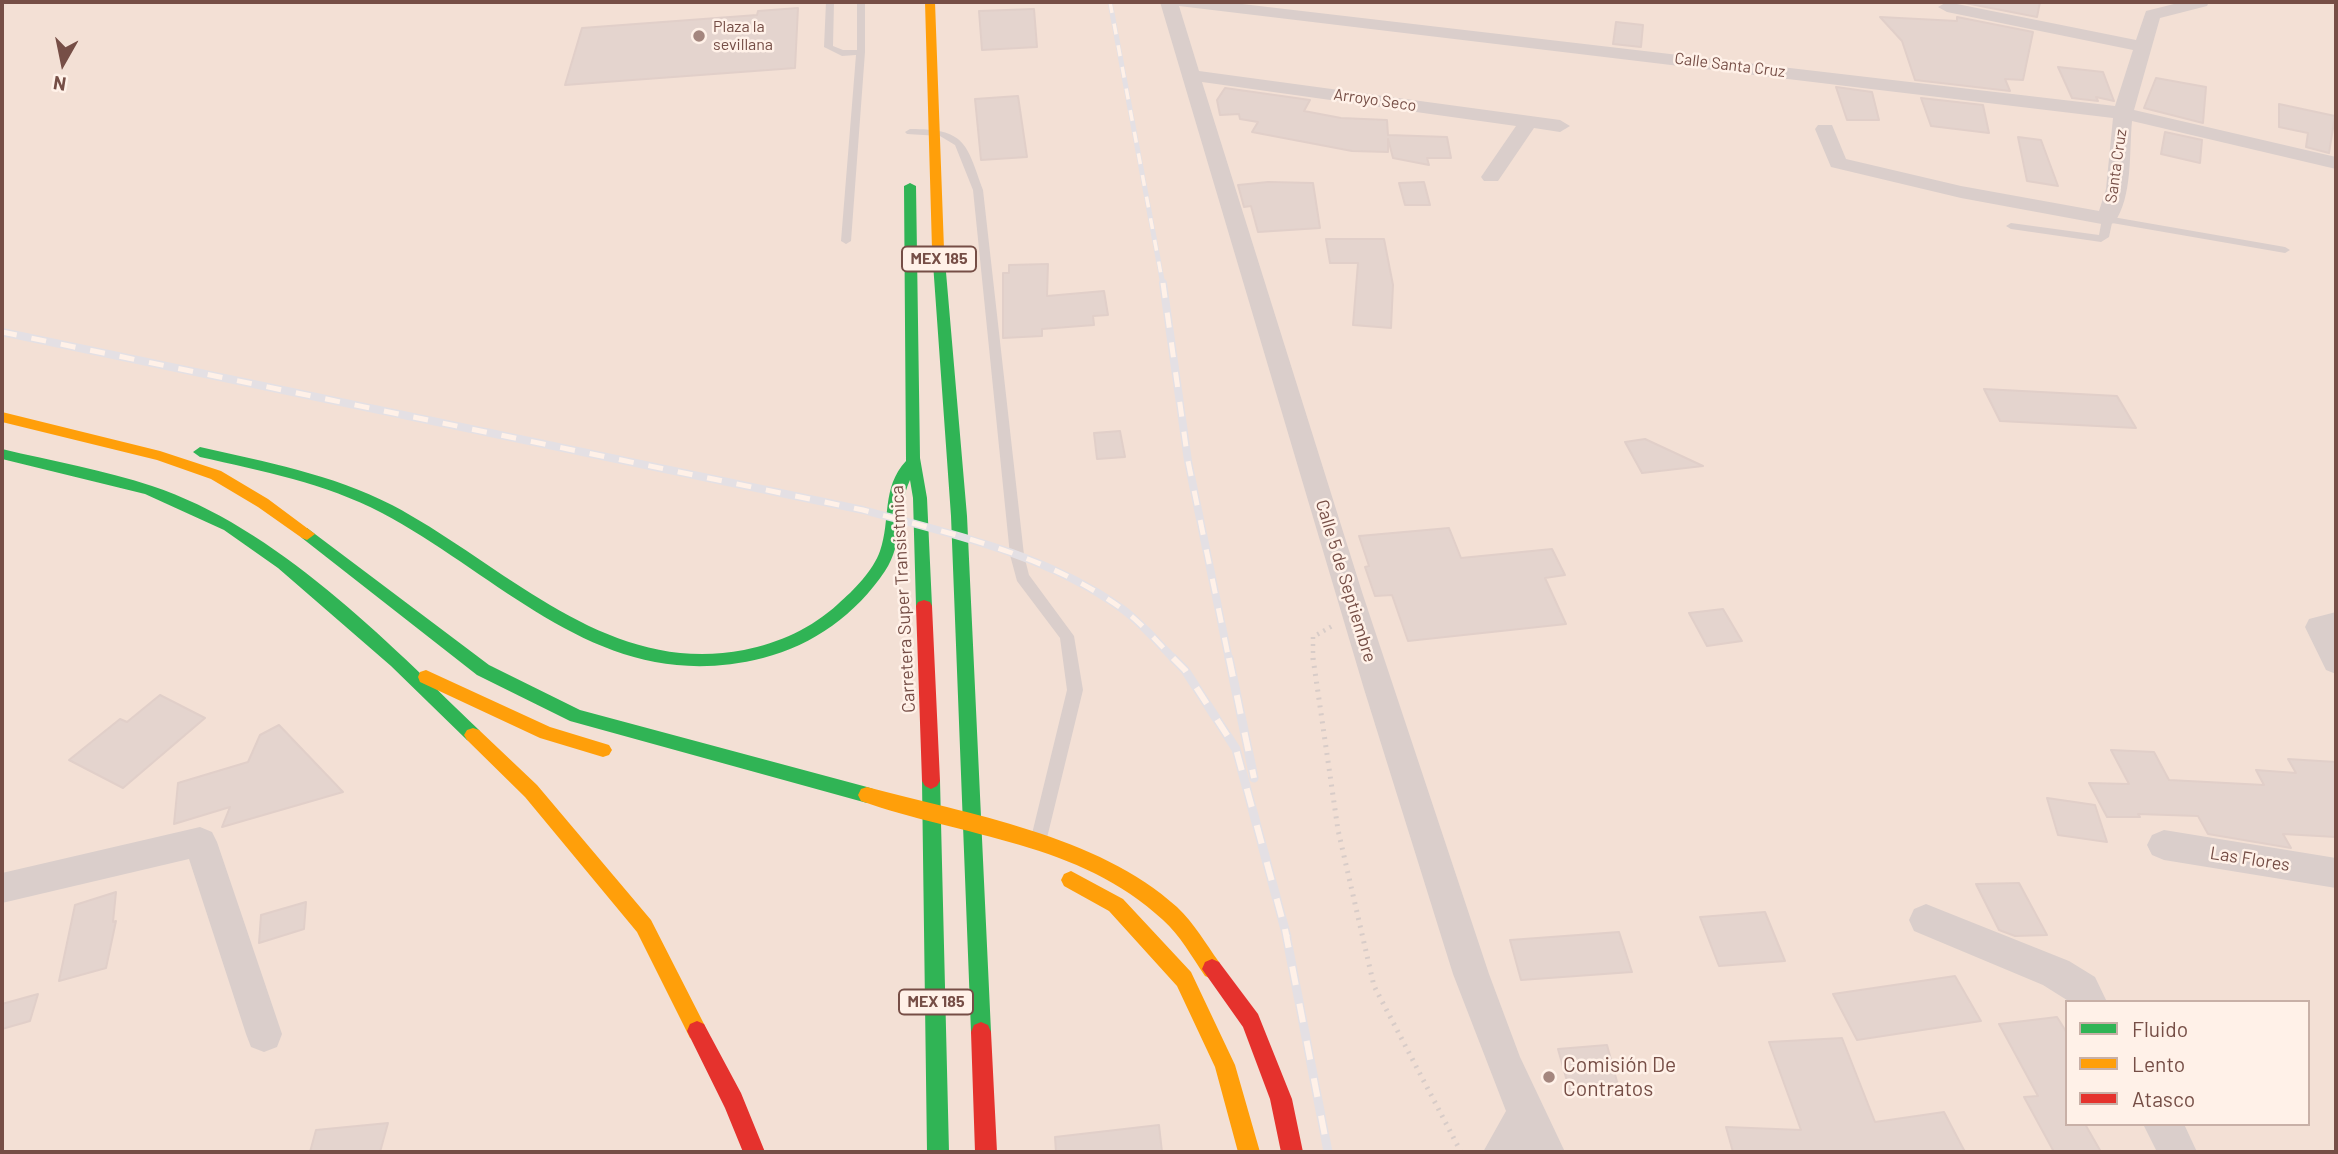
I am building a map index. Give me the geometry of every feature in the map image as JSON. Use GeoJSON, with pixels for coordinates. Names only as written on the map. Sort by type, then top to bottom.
{"type":"FeatureCollection","features":[{"type":"Feature","properties":{"kind":"main road","name":"MEX 185"},"geometry":{"type":"LineString","coordinates":[[930,2],[938,245],[958,516],[986,1152]]}},
{"type":"Feature","properties":{"kind":"main road","name":"Carretera Super Transístmica"},"geometry":{"type":"LineString","coordinates":[[910,173],[912,458],[920,498],[932,772],[937,1152]]}},
{"type":"Feature","properties":{"kind":"main road"},"geometry":{"type":"LineString","coordinates":[[2,417],[160,456],[216,475],[263,503],[345,561],[483,670],[576,716],[1038,842],[1087,861],[1139,888],[1171,913],[1251,1021],[1281,1099],[1292,1152]]}},
{"type":"Feature","properties":{"kind":"main road"},"geometry":{"type":"LineString","coordinates":[[2,417],[194,451],[341,488],[385,507],[425,529],[477,562],[537,607],[581,632],[626,650],[668,659],[711,663],[750,657],[785,646],[825,625],[853,602],[874,576],[892,545],[894,501],[912,458]]}},
{"type":"Feature","properties":{"kind":"main road"},"geometry":{"type":"LineString","coordinates":[[2,454],[149,490],[229,526],[284,564],[397,661],[531,791],[644,926],[733,1101],[754,1152]]}},
{"type":"Feature","properties":{"kind":"main road"},"geometry":{"type":"LineString","coordinates":[[397,661],[546,733],[624,756]]}},
{"type":"Feature","properties":{"kind":"main road"},"geometry":{"type":"LineString","coordinates":[[914,828],[992,848]]}},
{"type":"Feature","properties":{"kind":"main road"},"geometry":{"type":"LineString","coordinates":[[1055,872],[1116,905],[1184,979],[1225,1065],[1249,1152]]}},
{"type":"Feature","properties":{"kind":"street","name":"Calle 5 de Septiembre"},"geometry":{"type":"LineString","coordinates":[[1169,2],[1356,612],[1493,1035],[1526,1115],[1546,1152]]}},
{"type":"Feature","properties":{"kind":"street","name":"Calle Santa Cruz"},"geometry":{"type":"LineString","coordinates":[[1184,2],[2123,113],[2336,163]]}},
{"type":"Feature","properties":{"kind":"street"},"geometry":{"type":"LineString","coordinates":[[2123,113],[2152,15],[2201,2]]}},
{"type":"Feature","properties":{"kind":"street"},"geometry":{"type":"LineString","coordinates":[[1947,7],[2142,47]]}},
{"type":"Feature","properties":{"kind":"street","name":"Arroyo Seco"},"geometry":{"type":"LineString","coordinates":[[1191,75],[1560,126]]}},
{"type":"Feature","properties":{"kind":"street","name":"Santa Cruz"},"geometry":{"type":"LineString","coordinates":[[2107,219],[2116,189],[2123,113]]}},
{"type":"Feature","properties":{"kind":"street"},"geometry":{"type":"LineString","coordinates":[[1491,177],[1528,122]]}},
{"type":"Feature","properties":{"kind":"street"},"geometry":{"type":"LineString","coordinates":[[1825,129],[1838,163],[1961,191],[2107,219]]}},
{"type":"Feature","properties":{"kind":"street"},"geometry":{"type":"LineString","coordinates":[[2336,623],[2319,628],[2336,662]]}},
{"type":"Feature","properties":{"kind":"street"},"geometry":{"type":"LineString","coordinates":[[2,888],[200,842],[264,1034]]}},
{"type":"Feature","properties":{"kind":"street","name":"Las Flores"},"geometry":{"type":"LineString","coordinates":[[2164,845],[2336,873]]}},
{"type":"Feature","properties":{"kind":"street"},"geometry":{"type":"LineString","coordinates":[[1926,920],[2056,973],[2082,989],[2089,1000]]}},
{"type":"Feature","properties":{"kind":"street"},"geometry":{"type":"LineString","coordinates":[[1502,1152],[1526,1115]]}},
{"type":"Feature","properties":{"kind":"street"},"geometry":{"type":"LineString","coordinates":[[2163,1126],[2178,1152]]}},
{"type":"Feature","properties":{"kind":"lane"},"geometry":{"type":"LineString","coordinates":[[830,2],[828,47],[842,53],[861,52]]}},
{"type":"Feature","properties":{"kind":"lane"},"geometry":{"type":"LineString","coordinates":[[846,241],[861,52],[861,2]]}},
{"type":"Feature","properties":{"kind":"lane"},"geometry":{"type":"LineString","coordinates":[[910,132],[934,131],[953,136],[962,145],[978,190],[1017,555],[1022,577],[1067,636],[1075,690],[1038,842],[1031,858]]}},
{"type":"Feature","properties":{"kind":"lane"},"geometry":{"type":"LineString","coordinates":[[2011,226],[2101,239],[2104,237],[2107,219],[2285,250]]}},
{"type":"Feature","properties":{"kind":"path"},"geometry":{"type":"LineString","coordinates":[[1356,612],[1313,637],[1312,645],[1338,830],[1374,986],[1461,1152]]}},
{"type":"Feature","properties":{"kind":"shaded area"},"geometry":{"type":"Polygon","coordinates":[[[2,2],[2336,2],[2336,1152],[2,1152],[2,2]]]}},
{"type":"Feature","properties":{"kind":"building"},"geometry":{"type":"Polygon","coordinates":[[[1960,2],[2040,2],[2037,17],[1960,2]]]}},
{"type":"Feature","properties":{"kind":"building"},"geometry":{"type":"Polygon","coordinates":[[[798,8],[795,68],[565,85],[582,28],[757,15],[758,11],[798,8]]]}},
{"type":"Feature","properties":{"kind":"building"},"geometry":{"type":"Polygon","coordinates":[[[1034,9],[1037,47],[982,50],[979,11],[1034,9]]]}},
{"type":"Feature","properties":{"kind":"building"},"geometry":{"type":"Polygon","coordinates":[[[1880,17],[1957,21],[1957,17],[2033,32],[2023,80],[2005,79],[2010,91],[1915,80],[1902,41],[1880,17]]]}},
{"type":"Feature","properties":{"kind":"building"},"geometry":{"type":"Polygon","coordinates":[[[1616,22],[1643,25],[1641,47],[1613,44],[1616,22]]]}},
{"type":"Feature","properties":{"kind":"building"},"geometry":{"type":"Polygon","coordinates":[[[2058,67],[2103,72],[2114,101],[2096,97],[2098,101],[2072,98],[2058,67]]]}},
{"type":"Feature","properties":{"kind":"building"},"geometry":{"type":"Polygon","coordinates":[[[2156,78],[2206,87],[2203,123],[2144,108],[2156,78]]]}},
{"type":"Feature","properties":{"kind":"building"},"geometry":{"type":"Polygon","coordinates":[[[1836,87],[1872,92],[1879,120],[1847,120],[1836,87]]]}},
{"type":"Feature","properties":{"kind":"building"},"geometry":{"type":"Polygon","coordinates":[[[1225,88],[1310,100],[1304,111],[1341,118],[1387,120],[1388,135],[1447,137],[1451,158],[1427,158],[1429,165],[1393,158],[1388,139],[1388,152],[1352,151],[1252,132],[1258,122],[1240,119],[1239,114],[1220,115],[1217,100],[1225,88]]]}},
{"type":"Feature","properties":{"kind":"building"},"geometry":{"type":"Polygon","coordinates":[[[1018,96],[1027,157],[981,160],[975,99],[1018,96]]]}},
{"type":"Feature","properties":{"kind":"building"},"geometry":{"type":"Polygon","coordinates":[[[1921,98],[1983,105],[1989,133],[1931,126],[1921,98]]]}},
{"type":"Feature","properties":{"kind":"building"},"geometry":{"type":"Polygon","coordinates":[[[2279,104],[2335,116],[2329,153],[2306,147],[2308,133],[2279,127],[2279,104]]]}},
{"type":"Feature","properties":{"kind":"building"},"geometry":{"type":"Polygon","coordinates":[[[2165,132],[2202,140],[2200,163],[2161,154],[2165,132]]]}},
{"type":"Feature","properties":{"kind":"building"},"geometry":{"type":"Polygon","coordinates":[[[2018,137],[2041,140],[2058,186],[2027,181],[2018,137]]]}},
{"type":"Feature","properties":{"kind":"building"},"geometry":{"type":"Polygon","coordinates":[[[1268,182],[1313,183],[1320,228],[1258,232],[1251,206],[1244,207],[1238,185],[1268,182]]]}},
{"type":"Feature","properties":{"kind":"building"},"geometry":{"type":"Polygon","coordinates":[[[1424,182],[1430,205],[1405,205],[1399,183],[1424,182]]]}},
{"type":"Feature","properties":{"kind":"building"},"geometry":{"type":"Polygon","coordinates":[[[1326,239],[1384,239],[1393,285],[1391,328],[1353,325],[1358,263],[1330,263],[1326,239]]]}},
{"type":"Feature","properties":{"kind":"building"},"geometry":{"type":"Polygon","coordinates":[[[1048,264],[1047,296],[1104,291],[1108,315],[1093,316],[1094,325],[1042,329],[1042,336],[1003,338],[1003,273],[1009,273],[1009,265],[1048,264]]]}},
{"type":"Feature","properties":{"kind":"building"},"geometry":{"type":"Polygon","coordinates":[[[1984,389],[2117,396],[2136,428],[2000,421],[1984,389]]]}},
{"type":"Feature","properties":{"kind":"building"},"geometry":{"type":"Polygon","coordinates":[[[1120,431],[1125,457],[1097,459],[1094,433],[1120,431]]]}},
{"type":"Feature","properties":{"kind":"building"},"geometry":{"type":"Polygon","coordinates":[[[1645,439],[1703,466],[1642,473],[1625,442],[1645,439]]]}},
{"type":"Feature","properties":{"kind":"building"},"geometry":{"type":"Polygon","coordinates":[[[1449,528],[1461,558],[1552,549],[1565,575],[1545,578],[1566,624],[1408,641],[1392,595],[1375,596],[1365,567],[1369,566],[1359,536],[1449,528]]]}},
{"type":"Feature","properties":{"kind":"building"},"geometry":{"type":"Polygon","coordinates":[[[1723,609],[1742,641],[1707,646],[1689,613],[1723,609]]]}},
{"type":"Feature","properties":{"kind":"building"},"geometry":{"type":"Polygon","coordinates":[[[160,695],[205,718],[123,788],[69,760],[120,719],[127,722],[160,695]]]}},
{"type":"Feature","properties":{"kind":"building"},"geometry":{"type":"Polygon","coordinates":[[[279,725],[343,792],[222,827],[230,807],[174,824],[178,783],[248,762],[260,735],[279,725]]]}},
{"type":"Feature","properties":{"kind":"building"},"geometry":{"type":"Polygon","coordinates":[[[2111,750],[2154,752],[2169,780],[2264,785],[2256,770],[2296,773],[2288,759],[2336,762],[2336,837],[2283,834],[2291,848],[2208,834],[2198,816],[2138,814],[2140,817],[2107,817],[2089,783],[2129,784],[2111,750]]]}},
{"type":"Feature","properties":{"kind":"building"},"geometry":{"type":"Polygon","coordinates":[[[2047,798],[2095,805],[2107,842],[2058,835],[2047,798]]]}},
{"type":"Feature","properties":{"kind":"building"},"geometry":{"type":"Polygon","coordinates":[[[2019,883],[2047,935],[2015,936],[1999,930],[1976,884],[2019,883]]]}},
{"type":"Feature","properties":{"kind":"building"},"geometry":{"type":"Polygon","coordinates":[[[116,892],[113,922],[116,921],[106,968],[59,981],[75,905],[116,892]]]}},
{"type":"Feature","properties":{"kind":"building"},"geometry":{"type":"Polygon","coordinates":[[[306,902],[304,929],[259,943],[261,915],[306,902]]]}},
{"type":"Feature","properties":{"kind":"building"},"geometry":{"type":"Polygon","coordinates":[[[1765,912],[1785,961],[1719,966],[1700,917],[1765,912]]]}},
{"type":"Feature","properties":{"kind":"building"},"geometry":{"type":"Polygon","coordinates":[[[1619,932],[1632,972],[1521,980],[1510,940],[1619,932]]]}},
{"type":"Feature","properties":{"kind":"building"},"geometry":{"type":"Polygon","coordinates":[[[1955,976],[1981,1021],[1857,1040],[1833,994],[1955,976]]]}},
{"type":"Feature","properties":{"kind":"building"},"geometry":{"type":"Polygon","coordinates":[[[38,994],[30,1021],[2,1029],[2,1004],[38,994]]]}},
{"type":"Feature","properties":{"kind":"building"},"geometry":{"type":"Polygon","coordinates":[[[2057,1017],[2065,1030],[2065,1126],[2086,1126],[2101,1152],[2054,1152],[2024,1097],[2038,1096],[1999,1024],[2057,1017]]]}},
{"type":"Feature","properties":{"kind":"building"},"geometry":{"type":"Polygon","coordinates":[[[1842,1038],[1875,1122],[1944,1112],[1965,1152],[1733,1152],[1726,1127],[1801,1130],[1769,1042],[1842,1038]]]}},
{"type":"Feature","properties":{"kind":"building"},"geometry":{"type":"Polygon","coordinates":[[[1607,1045],[1619,1089],[1570,1092],[1558,1049],[1607,1045]]]}},
{"type":"Feature","properties":{"kind":"building"},"geometry":{"type":"Polygon","coordinates":[[[388,1123],[380,1152],[310,1152],[316,1130],[388,1123]]]}},
{"type":"Feature","properties":{"kind":"building"},"geometry":{"type":"Polygon","coordinates":[[[1159,1125],[1162,1152],[1056,1152],[1055,1137],[1159,1125]]]}},
{"type":"Feature","properties":{"kind":"railway"},"geometry":{"type":"LineString","coordinates":[[1110,2],[1163,285]]}},
{"type":"Feature","properties":{"kind":"railway"},"geometry":{"type":"LineString","coordinates":[[1163,283],[1188,461],[1229,660]]}},
{"type":"Feature","properties":{"kind":"railway"},"geometry":{"type":"LineString","coordinates":[[2,332],[863,510],[930,528],[1029,560],[1092,589],[1121,608],[1175,660]]}},
{"type":"Feature","properties":{"kind":"railway"},"geometry":{"type":"LineString","coordinates":[[1229,658],[1254,778]]}},
{"type":"Feature","properties":{"kind":"railway"},"geometry":{"type":"LineString","coordinates":[[1175,660],[1185,670],[1236,749],[1285,931]]}},
{"type":"Feature","properties":{"kind":"railway"},"geometry":{"type":"LineString","coordinates":[[1285,931],[1287,937]]}},
{"type":"Feature","properties":{"kind":"railway"},"geometry":{"type":"LineString","coordinates":[[1285,931],[1328,1152]]}},
{"type":"Feature","properties":{"kind":"traffic: fast"},"geometry":{"type":"LineString","coordinates":[[910,186],[913,458],[920,498],[924,606]]}},
{"type":"Feature","properties":{"kind":"traffic: fast"},"geometry":{"type":"LineString","coordinates":[[938,249],[959,516],[981,1032]]}},
{"type":"Feature","properties":{"kind":"traffic: fast"},"geometry":{"type":"LineString","coordinates":[[200,452],[295,474],[365,498],[426,531],[542,608],[582,631],[624,648],[667,659],[713,661],[750,655],[790,643],[825,624],[841,611],[869,582],[885,557],[890,543],[895,499],[910,465]]}},
{"type":"Feature","properties":{"kind":"traffic: fast"},"geometry":{"type":"LineString","coordinates":[[2,454],[149,490],[229,526],[284,564],[397,661],[473,735]]}},
{"type":"Feature","properties":{"kind":"traffic: fast"},"geometry":{"type":"LineString","coordinates":[[307,534],[483,670],[576,716],[867,795]]}},
{"type":"Feature","properties":{"kind":"traffic: fast"},"geometry":{"type":"LineString","coordinates":[[931,781],[938,1152]]}},
{"type":"Feature","properties":{"kind":"traffic: slow"},"geometry":{"type":"LineString","coordinates":[[930,2],[938,249]]}},
{"type":"Feature","properties":{"kind":"traffic: slow"},"geometry":{"type":"LineString","coordinates":[[2,417],[160,456],[216,475],[307,534]]}},
{"type":"Feature","properties":{"kind":"traffic: slow"},"geometry":{"type":"LineString","coordinates":[[426,677],[546,733],[603,750]]}},
{"type":"Feature","properties":{"kind":"traffic: slow"},"geometry":{"type":"LineString","coordinates":[[473,735],[531,791],[644,926],[697,1031]]}},
{"type":"Feature","properties":{"kind":"traffic: slow"},"geometry":{"type":"LineString","coordinates":[[867,795],[1028,839],[1107,870],[1142,890],[1170,913],[1212,969]]}},
{"type":"Feature","properties":{"kind":"traffic: slow"},"geometry":{"type":"LineString","coordinates":[[1071,880],[1116,905],[1184,979],[1225,1065],[1249,1152]]}},
{"type":"Feature","properties":{"kind":"traffic: jam"},"geometry":{"type":"LineString","coordinates":[[924,606],[931,781]]}},
{"type":"Feature","properties":{"kind":"traffic: jam"},"geometry":{"type":"LineString","coordinates":[[1212,969],[1251,1021],[1281,1099],[1292,1152]]}},
{"type":"Feature","properties":{"kind":"traffic: jam"},"geometry":{"type":"LineString","coordinates":[[697,1031],[733,1101],[754,1152]]}},
{"type":"Feature","properties":{"kind":"traffic: jam"},"geometry":{"type":"LineString","coordinates":[[981,1032],[986,1152]]}},
{"type":"Feature","properties":{"kind":"place","name":"Plaza la sevillana"},"geometry":{"type":"Point","coordinates":[699,36]}},
{"type":"Feature","properties":{"kind":"place","name":"Comisión De Contratos"},"geometry":{"type":"Point","coordinates":[1549,1077]}}]}
